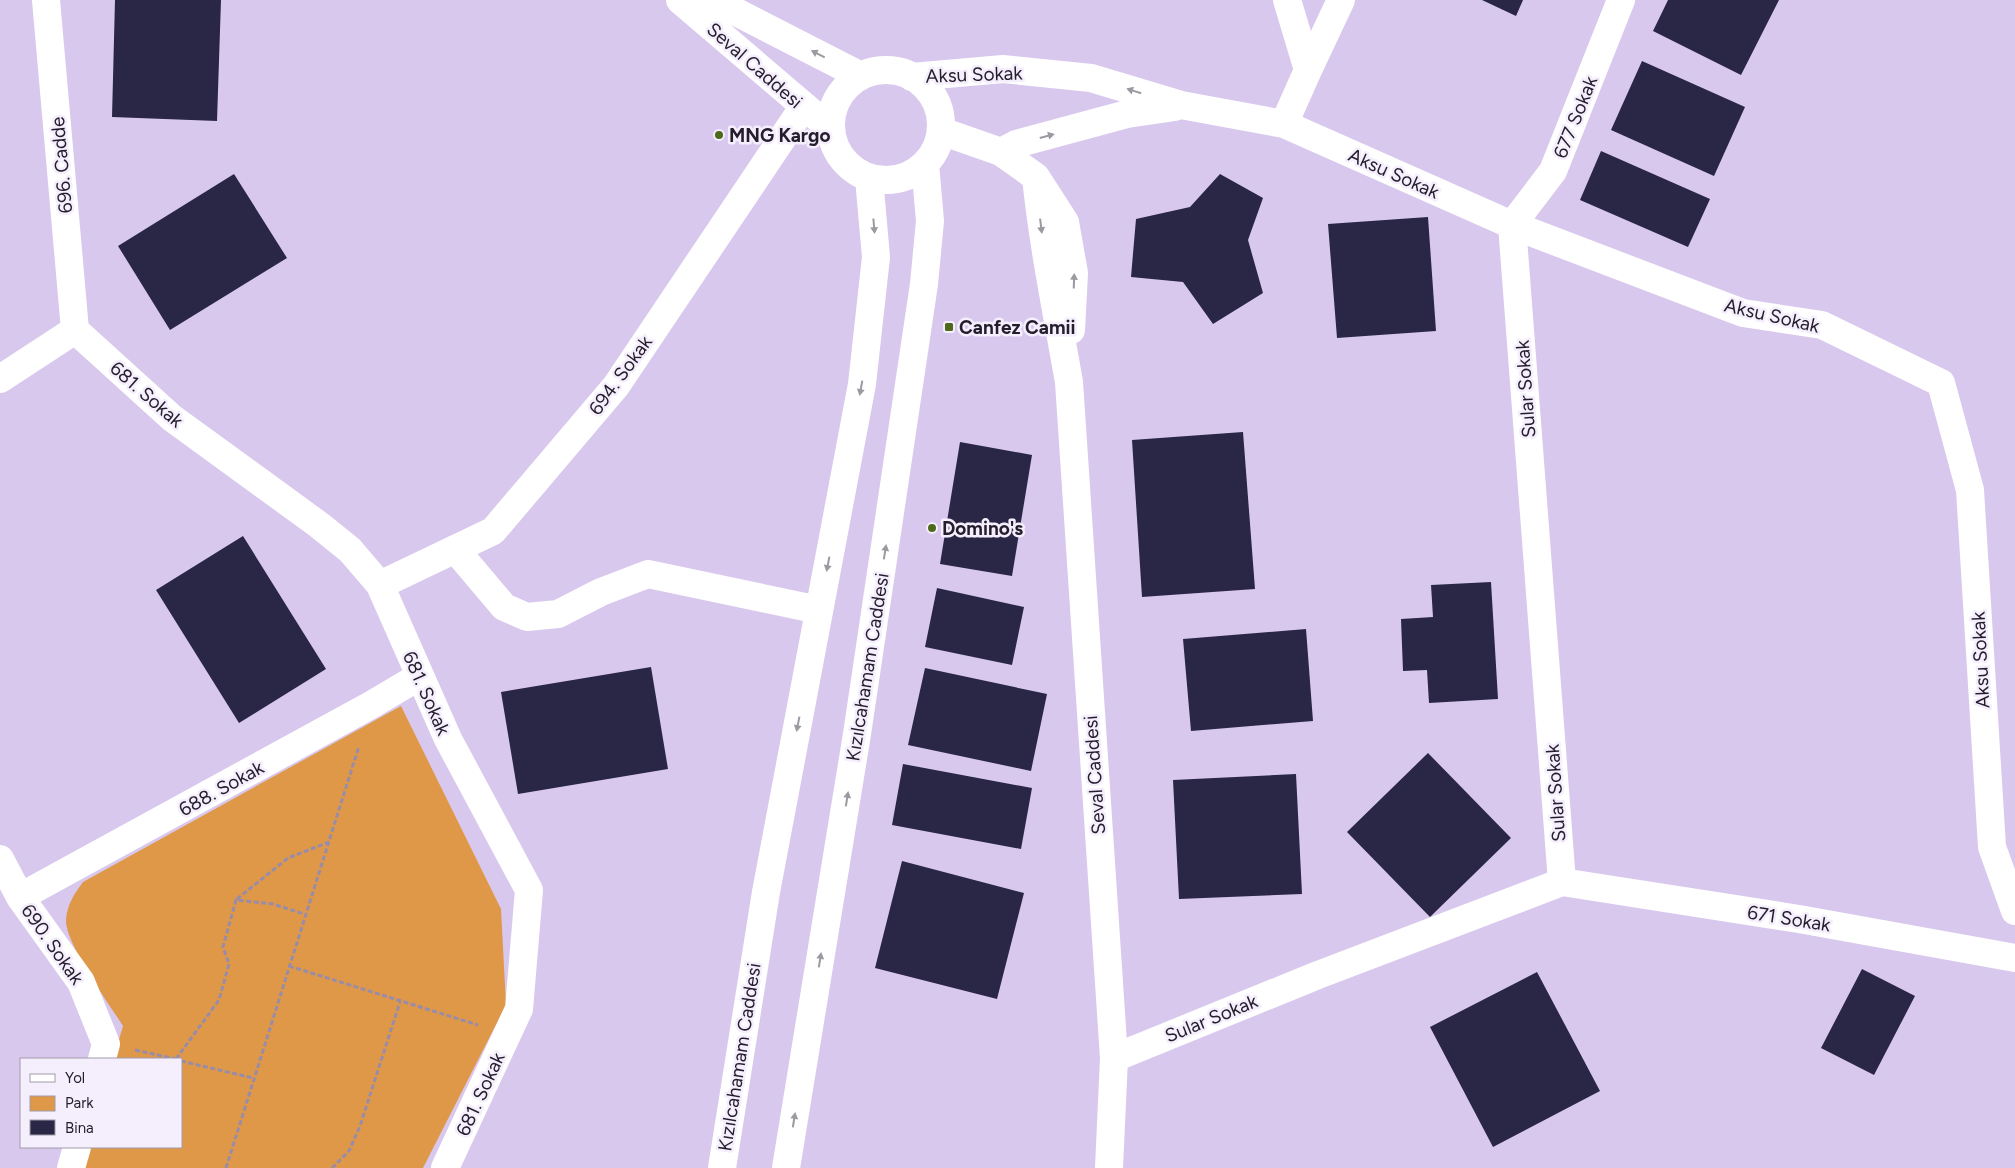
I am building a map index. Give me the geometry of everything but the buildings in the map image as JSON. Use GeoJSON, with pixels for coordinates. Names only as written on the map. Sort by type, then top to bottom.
{"type":"FeatureCollection","features":[{"type":"Feature","properties":{"kind":"street","name":"696. Cadde"},"geometry":{"type":"LineString","coordinates":[[46,0],[75,330]]}},
{"type":"Feature","properties":{"kind":"street","name":"Seval Caddesi"},"geometry":{"type":"LineString","coordinates":[[680,0],[831,130]]}},
{"type":"Feature","properties":{"kind":"street","name":"Seval Caddesi"},"geometry":{"type":"LineString","coordinates":[[713,0],[861,76]]}},
{"type":"Feature","properties":{"kind":"street"},"geometry":{"type":"LineString","coordinates":[[1287,0],[1308,70]]}},
{"type":"Feature","properties":{"kind":"street"},"geometry":{"type":"LineString","coordinates":[[1284,124],[1341,0]]}},
{"type":"Feature","properties":{"kind":"street","name":"677 Sokak"},"geometry":{"type":"LineString","coordinates":[[1512,225],[1553,171],[1621,0]]}},
{"type":"Feature","properties":{"kind":"street","name":"Aksu Sokak"},"geometry":{"type":"LineString","coordinates":[[912,77],[1003,69],[1091,78],[1181,106],[1284,124],[1512,225],[1743,313],[1822,325],[1942,383],[1970,490],[1992,847],[2015,911]]}},
{"type":"Feature","properties":{"kind":"street","name":"Seval Caddesi"},"geometry":{"type":"LineString","coordinates":[[878,71],[896,71],[912,77],[923,84],[938,105],[941,131],[933,154],[926,164],[914,173],[899,179],[869,178],[854,170],[843,160],[835,146],[831,130],[832,113],[838,98],[848,85],[861,76],[878,71]]}},
{"type":"Feature","properties":{"kind":"street","name":"694. Sokak"},"geometry":{"type":"LineString","coordinates":[[380,585],[493,531],[616,386],[804,106]]}},
{"type":"Feature","properties":{"kind":"street","name":"Aksu Sokak"},"geometry":{"type":"LineString","coordinates":[[1001,152],[1016,144],[1127,114],[1181,106]]}},
{"type":"Feature","properties":{"kind":"street","name":"Seval Caddesi"},"geometry":{"type":"LineString","coordinates":[[941,131],[1001,152],[1036,177],[1066,222],[1074,273],[1069,382],[1114,1058],[1109,1168]]}},
{"type":"Feature","properties":{"kind":"street","name":"Kızılcahamam Caddesi"},"geometry":{"type":"LineString","coordinates":[[786,1168],[859,725],[924,284],[930,221],[926,164]]}},
{"type":"Feature","properties":{"kind":"street","name":"Kızılcahamam Caddesi"},"geometry":{"type":"LineString","coordinates":[[722,1168],[766,892],[862,384],[876,257],[869,178]]}},
{"type":"Feature","properties":{"kind":"street","name":"Sular Sokak"},"geometry":{"type":"LineString","coordinates":[[1114,1058],[1318,975],[1562,882],[1512,225]]}},
{"type":"Feature","properties":{"kind":"street"},"geometry":{"type":"LineString","coordinates":[[0,379],[75,330]]}},
{"type":"Feature","properties":{"kind":"street","name":"681. Sokak"},"geometry":{"type":"LineString","coordinates":[[75,330],[172,418],[319,525],[350,550],[380,585],[448,739],[529,890],[520,1009],[451,1164]]}},
{"type":"Feature","properties":{"kind":"street"},"geometry":{"type":"LineString","coordinates":[[455,549],[504,607],[527,617],[558,614],[601,592],[648,574],[819,610]]}},
{"type":"Feature","properties":{"kind":"street","name":"688. Sokak"},"geometry":{"type":"LineString","coordinates":[[20,897],[372,705],[420,676]]}},
{"type":"Feature","properties":{"kind":"street","name":"690. Sokak"},"geometry":{"type":"LineString","coordinates":[[0,859],[20,897],[81,982],[104,1052]]}},
{"type":"Feature","properties":{"kind":"street","name":"671 Sokak"},"geometry":{"type":"LineString","coordinates":[[1562,882],[1799,919],[2015,958]]}},
{"type":"Feature","properties":{"kind":"street"},"geometry":{"type":"LineString","coordinates":[[71,1168],[77,1148]]}},
{"type":"Feature","properties":{"kind":"path"},"geometry":{"type":"LineString","coordinates":[[226,1168],[372,705]]}},
{"type":"Feature","properties":{"kind":"path"},"geometry":{"type":"LineString","coordinates":[[177,1058],[219,1000],[229,964],[222,947],[236,900],[288,858],[329,842]]}},
{"type":"Feature","properties":{"kind":"path"},"geometry":{"type":"LineString","coordinates":[[236,900],[272,904],[307,915]]}},
{"type":"Feature","properties":{"kind":"path"},"geometry":{"type":"LineString","coordinates":[[289,966],[400,1002],[508,1033]]}},
{"type":"Feature","properties":{"kind":"path"},"geometry":{"type":"LineString","coordinates":[[332,1168],[349,1151],[356,1134],[400,1002]]}},
{"type":"Feature","properties":{"kind":"path"},"geometry":{"type":"LineString","coordinates":[[104,1052],[166,1058]]}},
{"type":"Feature","properties":{"kind":"path"},"geometry":{"type":"LineString","coordinates":[[182,1061],[253,1078]]}},
{"type":"Feature","properties":{"kind":"green space"},"geometry":{"type":"Polygon","coordinates":[[[401,706],[501,909],[506,1005],[423,1168],[85,1168],[90,1148],[182,1148],[182,1058],[113,1058],[123,1026],[80,958],[68,930],[66,920],[72,900],[83,882],[401,706]]]}},
{"type":"Feature","properties":{"kind":"place","name":"MNG Kargo"},"geometry":{"type":"Point","coordinates":[719,135]}},
{"type":"Feature","properties":{"kind":"place","name":"Canfez Camii"},"geometry":{"type":"Point","coordinates":[949,327]}},
{"type":"Feature","properties":{"kind":"place","name":"Domino's"},"geometry":{"type":"Point","coordinates":[932,528]}}]}
